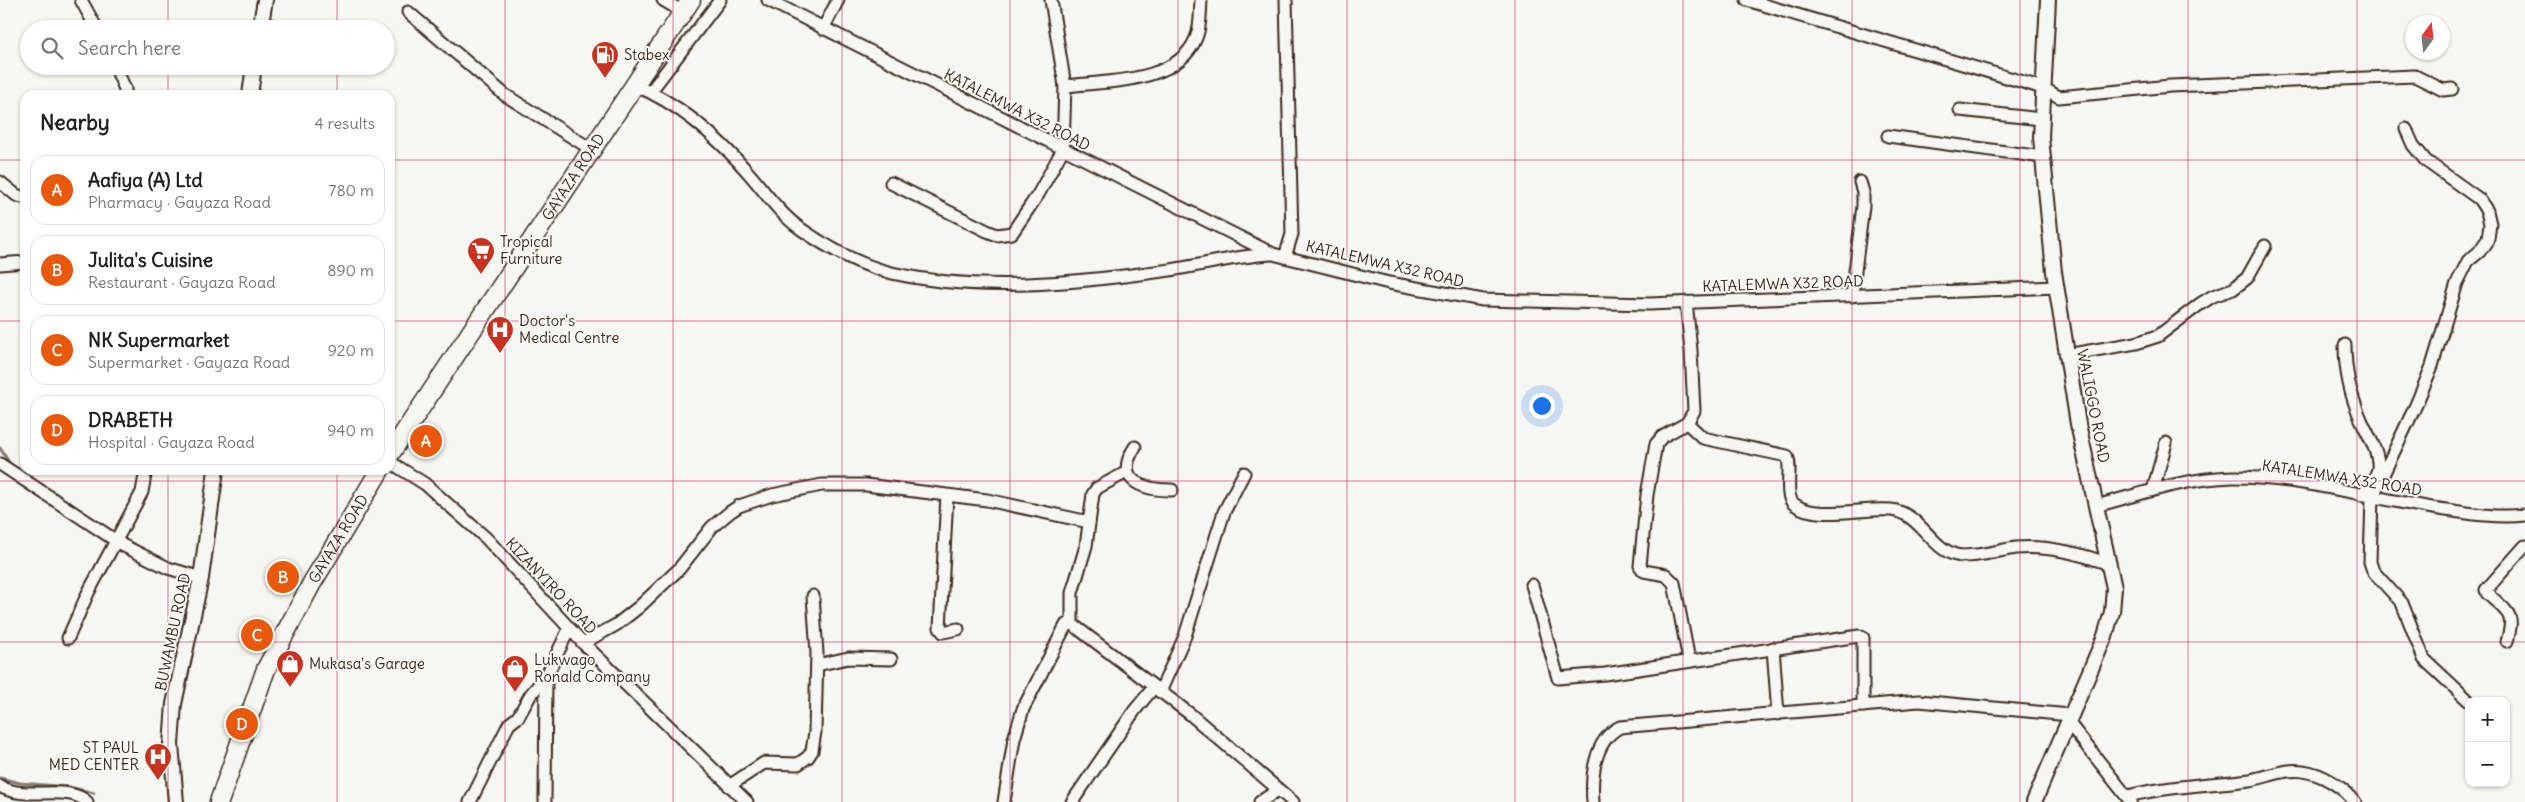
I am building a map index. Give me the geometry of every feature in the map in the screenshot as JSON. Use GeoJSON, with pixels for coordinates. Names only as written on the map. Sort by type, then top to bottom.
{"type":"FeatureCollection","features":[{"type":"Feature","properties":{"kind":"main road","name":"GAYAZA ROAD"},"geometry":{"type":"LineString","coordinates":[[395,446],[687,6]]}},
{"type":"Feature","properties":{"kind":"main road","name":"GAYAZA ROAD"},"geometry":{"type":"LineString","coordinates":[[219,802],[266,669],[312,583],[377,475]]}},
{"type":"Feature","properties":{"kind":"street"},"geometry":{"type":"LineString","coordinates":[[81,0],[92,20]]}},
{"type":"Feature","properties":{"kind":"street"},"geometry":{"type":"LineString","coordinates":[[261,20],[265,0]]}},
{"type":"Feature","properties":{"kind":"street"},"geometry":{"type":"LineString","coordinates":[[663,0],[687,6]]}},
{"type":"Feature","properties":{"kind":"street"},"geometry":{"type":"LineString","coordinates":[[651,92],[720,0]]}},
{"type":"Feature","properties":{"kind":"street","name":"KATALEMWA X32 ROAD"},"geometry":{"type":"LineString","coordinates":[[768,0],[1273,254],[1463,298],[1531,302],[1686,302],[2056,287]]}},
{"type":"Feature","properties":{"kind":"street"},"geometry":{"type":"LineString","coordinates":[[823,29],[838,0]]}},
{"type":"Feature","properties":{"kind":"street"},"geometry":{"type":"LineString","coordinates":[[891,183],[987,231],[1006,235],[1012,233],[1039,193],[1063,150],[1065,86],[1051,0]]}},
{"type":"Feature","properties":{"kind":"street"},"geometry":{"type":"LineString","coordinates":[[1065,86],[1137,78],[1170,68],[1185,56],[1196,38],[1201,0]]}},
{"type":"Feature","properties":{"kind":"street"},"geometry":{"type":"LineString","coordinates":[[1286,0],[1292,234],[1286,257]]}},
{"type":"Feature","properties":{"kind":"street"},"geometry":{"type":"LineString","coordinates":[[1747,0],[2043,88],[2059,97],[2170,86],[2415,76],[2443,90],[2452,89]]}},
{"type":"Feature","properties":{"kind":"street","name":"WALIGGO ROAD"},"geometry":{"type":"LineString","coordinates":[[2034,802],[2105,636],[2112,612],[2114,588],[2066,355],[2056,287],[2042,157],[2041,119],[2048,0]]}},
{"type":"Feature","properties":{"kind":"street"},"geometry":{"type":"LineString","coordinates":[[408,12],[505,95],[591,149]]}},
{"type":"Feature","properties":{"kind":"street"},"geometry":{"type":"LineString","coordinates":[[119,75],[125,90]]}},
{"type":"Feature","properties":{"kind":"street"},"geometry":{"type":"LineString","coordinates":[[251,90],[253,75]]}},
{"type":"Feature","properties":{"kind":"street"},"geometry":{"type":"LineString","coordinates":[[634,85],[672,102],[717,141],[796,226],[840,254],[892,273],[986,284],[1033,282],[1117,277],[1165,271],[1252,255],[1273,254]]}},
{"type":"Feature","properties":{"kind":"street"},"geometry":{"type":"LineString","coordinates":[[1960,110],[2041,119]]}},
{"type":"Feature","properties":{"kind":"street"},"geometry":{"type":"LineString","coordinates":[[2367,497],[2416,405],[2432,366],[2457,283],[2468,261],[2479,252],[2488,239],[2490,224],[2487,211],[2479,199],[2426,161],[2413,145],[2406,130]]}},
{"type":"Feature","properties":{"kind":"street"},"geometry":{"type":"LineString","coordinates":[[1888,136],[2042,157]]}},
{"type":"Feature","properties":{"kind":"street"},"geometry":{"type":"LineString","coordinates":[[0,182],[20,196]]}},
{"type":"Feature","properties":{"kind":"street"},"geometry":{"type":"LineString","coordinates":[[1852,296],[1863,206],[1863,192],[1860,182]]}},
{"type":"Feature","properties":{"kind":"street"},"geometry":{"type":"LineString","coordinates":[[2066,355],[2136,343],[2158,336],[2200,304],[2213,296],[2233,289],[2247,278],[2265,246]]}},
{"type":"Feature","properties":{"kind":"street"},"geometry":{"type":"LineString","coordinates":[[0,264],[20,262]]}},
{"type":"Feature","properties":{"kind":"street"},"geometry":{"type":"LineString","coordinates":[[1686,302],[1694,411],[1687,423],[1662,437],[1654,452],[1640,566],[1644,571],[1666,575],[1674,583],[1689,660]]}},
{"type":"Feature","properties":{"kind":"street"},"geometry":{"type":"LineString","coordinates":[[2345,345],[2346,376],[2359,416],[2377,457],[2378,468],[2367,497],[2371,567],[2402,603],[2424,659],[2465,697]]}},
{"type":"Feature","properties":{"kind":"street"},"geometry":{"type":"LineString","coordinates":[[1687,423],[1702,438],[1787,456],[1789,498],[1794,505],[1799,507],[1834,512],[1894,510],[1910,517],[1940,546],[1957,556],[2037,547],[2085,556],[2109,564]]}},
{"type":"Feature","properties":{"kind":"street"},"geometry":{"type":"LineString","coordinates":[[2154,490],[2166,443]]}},
{"type":"Feature","properties":{"kind":"street"},"geometry":{"type":"LineString","coordinates":[[1135,447],[1127,458],[1128,472],[1136,482],[1144,487],[1172,490]]}},
{"type":"Feature","properties":{"kind":"street"},"geometry":{"type":"LineString","coordinates":[[2,462],[20,475]]}},
{"type":"Feature","properties":{"kind":"street","name":"KIZANYIRO ROAD"},"geometry":{"type":"LineString","coordinates":[[395,465],[425,484],[486,538],[583,644],[747,802]]}},
{"type":"Feature","properties":{"kind":"street"},"geometry":{"type":"LineString","coordinates":[[1072,624],[1072,593],[1086,546],[1093,494],[1097,488],[1128,472]]}},
{"type":"Feature","properties":{"kind":"street"},"geometry":{"type":"LineString","coordinates":[[1072,802],[1125,724],[1157,689],[1185,636],[1224,512],[1244,473]]}},
{"type":"Feature","properties":{"kind":"street"},"geometry":{"type":"LineString","coordinates":[[21,475],[115,541],[145,558],[201,578]]}},
{"type":"Feature","properties":{"kind":"street"},"geometry":{"type":"LineString","coordinates":[[68,638],[115,541],[142,492],[145,475]]}},
{"type":"Feature","properties":{"kind":"street","name":"BUWAMBU ROAD"},"geometry":{"type":"LineString","coordinates":[[176,802],[171,744],[174,704],[201,578],[215,475]]}},
{"type":"Feature","properties":{"kind":"street","name":"KATALEMWA X32 ROAD"},"geometry":{"type":"LineString","coordinates":[[2096,506],[2193,481],[2232,477],[2267,479],[2465,513],[2512,517],[2525,515]]}},
{"type":"Feature","properties":{"kind":"street"},"geometry":{"type":"LineString","coordinates":[[583,644],[616,625],[639,607],[678,569],[712,527],[739,506],[772,495],[822,485],[866,485],[1013,504],[1089,522]]}},
{"type":"Feature","properties":{"kind":"street"},"geometry":{"type":"LineString","coordinates":[[947,496],[940,628],[943,632],[958,629]]}},
{"type":"Feature","properties":{"kind":"street"},"geometry":{"type":"LineString","coordinates":[[2507,641],[2512,620],[2486,590],[2525,546]]}},
{"type":"Feature","properties":{"kind":"street"},"geometry":{"type":"LineString","coordinates":[[1532,585],[1558,678],[1605,674],[1689,660],[1862,636],[1864,660],[1863,706]]}},
{"type":"Feature","properties":{"kind":"street"},"geometry":{"type":"LineString","coordinates":[[729,786],[764,763],[798,764],[808,757],[812,751],[816,732],[817,665],[813,596]]}},
{"type":"Feature","properties":{"kind":"street"},"geometry":{"type":"LineString","coordinates":[[1004,802],[1014,739],[1023,709],[1066,625],[1072,624],[1190,714],[1293,802]]}},
{"type":"Feature","properties":{"kind":"street"},"geometry":{"type":"LineString","coordinates":[[470,802],[509,724],[518,717],[531,694],[546,677],[569,629]]}},
{"type":"Feature","properties":{"kind":"street"},"geometry":{"type":"LineString","coordinates":[[1773,648],[1778,714]]}},
{"type":"Feature","properties":{"kind":"street"},"geometry":{"type":"LineString","coordinates":[[817,665],[855,657],[891,659]]}},
{"type":"Feature","properties":{"kind":"street"},"geometry":{"type":"LineString","coordinates":[[545,802],[546,677]]}},
{"type":"Feature","properties":{"kind":"street"},"geometry":{"type":"LineString","coordinates":[[1593,802],[1592,781],[1600,750],[1606,737],[1620,728],[1919,701],[2069,719],[2130,799],[2167,787],[2230,782],[2295,770],[2312,773],[2333,783],[2346,790],[2355,802]]}},
{"type":"Feature","properties":{"kind":"street"},"geometry":{"type":"LineString","coordinates":[[0,786],[22,792],[76,795],[87,802]]}},
{"type":"Feature","properties":{"kind":"street"},"geometry":{"type":"LineString","coordinates":[[1260,802],[1278,790]]}},
{"type":"Feature","properties":{"kind":"waterway"},"geometry":{"type":"LineString","coordinates":[[0,448],[10,464]]}},
{"type":"Feature","properties":{"kind":"waterway"},"geometry":{"type":"LineString","coordinates":[[0,778],[20,783],[69,787],[94,793]]}},
{"type":"Feature","properties":{"kind":"place","name":"Stabex"},"geometry":{"type":"Point","coordinates":[605,79]}},
{"type":"Feature","properties":{"kind":"place","name":"Tropical Furniture"},"geometry":{"type":"Point","coordinates":[481,275]}},
{"type":"Feature","properties":{"kind":"place","name":"Doctor's Medical Centre"},"geometry":{"type":"Point","coordinates":[500,354]}},
{"type":"Feature","properties":{"kind":"place","name":"Aafiya (A) Ltd"},"geometry":{"type":"Point","coordinates":[426,441]}},
{"type":"Feature","properties":{"kind":"place","name":"Julita's Cuisine"},"geometry":{"type":"Point","coordinates":[283,577]}},
{"type":"Feature","properties":{"kind":"place","name":"NK Supermarket"},"geometry":{"type":"Point","coordinates":[257,635]}},
{"type":"Feature","properties":{"kind":"place","name":"Mukasa's Garage"},"geometry":{"type":"Point","coordinates":[290,688]}},
{"type":"Feature","properties":{"kind":"place","name":"Lukwago Ronald Company"},"geometry":{"type":"Point","coordinates":[515,693]}},
{"type":"Feature","properties":{"kind":"place","name":"DRABETH"},"geometry":{"type":"Point","coordinates":[242,724]}},
{"type":"Feature","properties":{"kind":"place","name":"ST PAUL MED CENTER"},"geometry":{"type":"Point","coordinates":[158,781]}}]}
